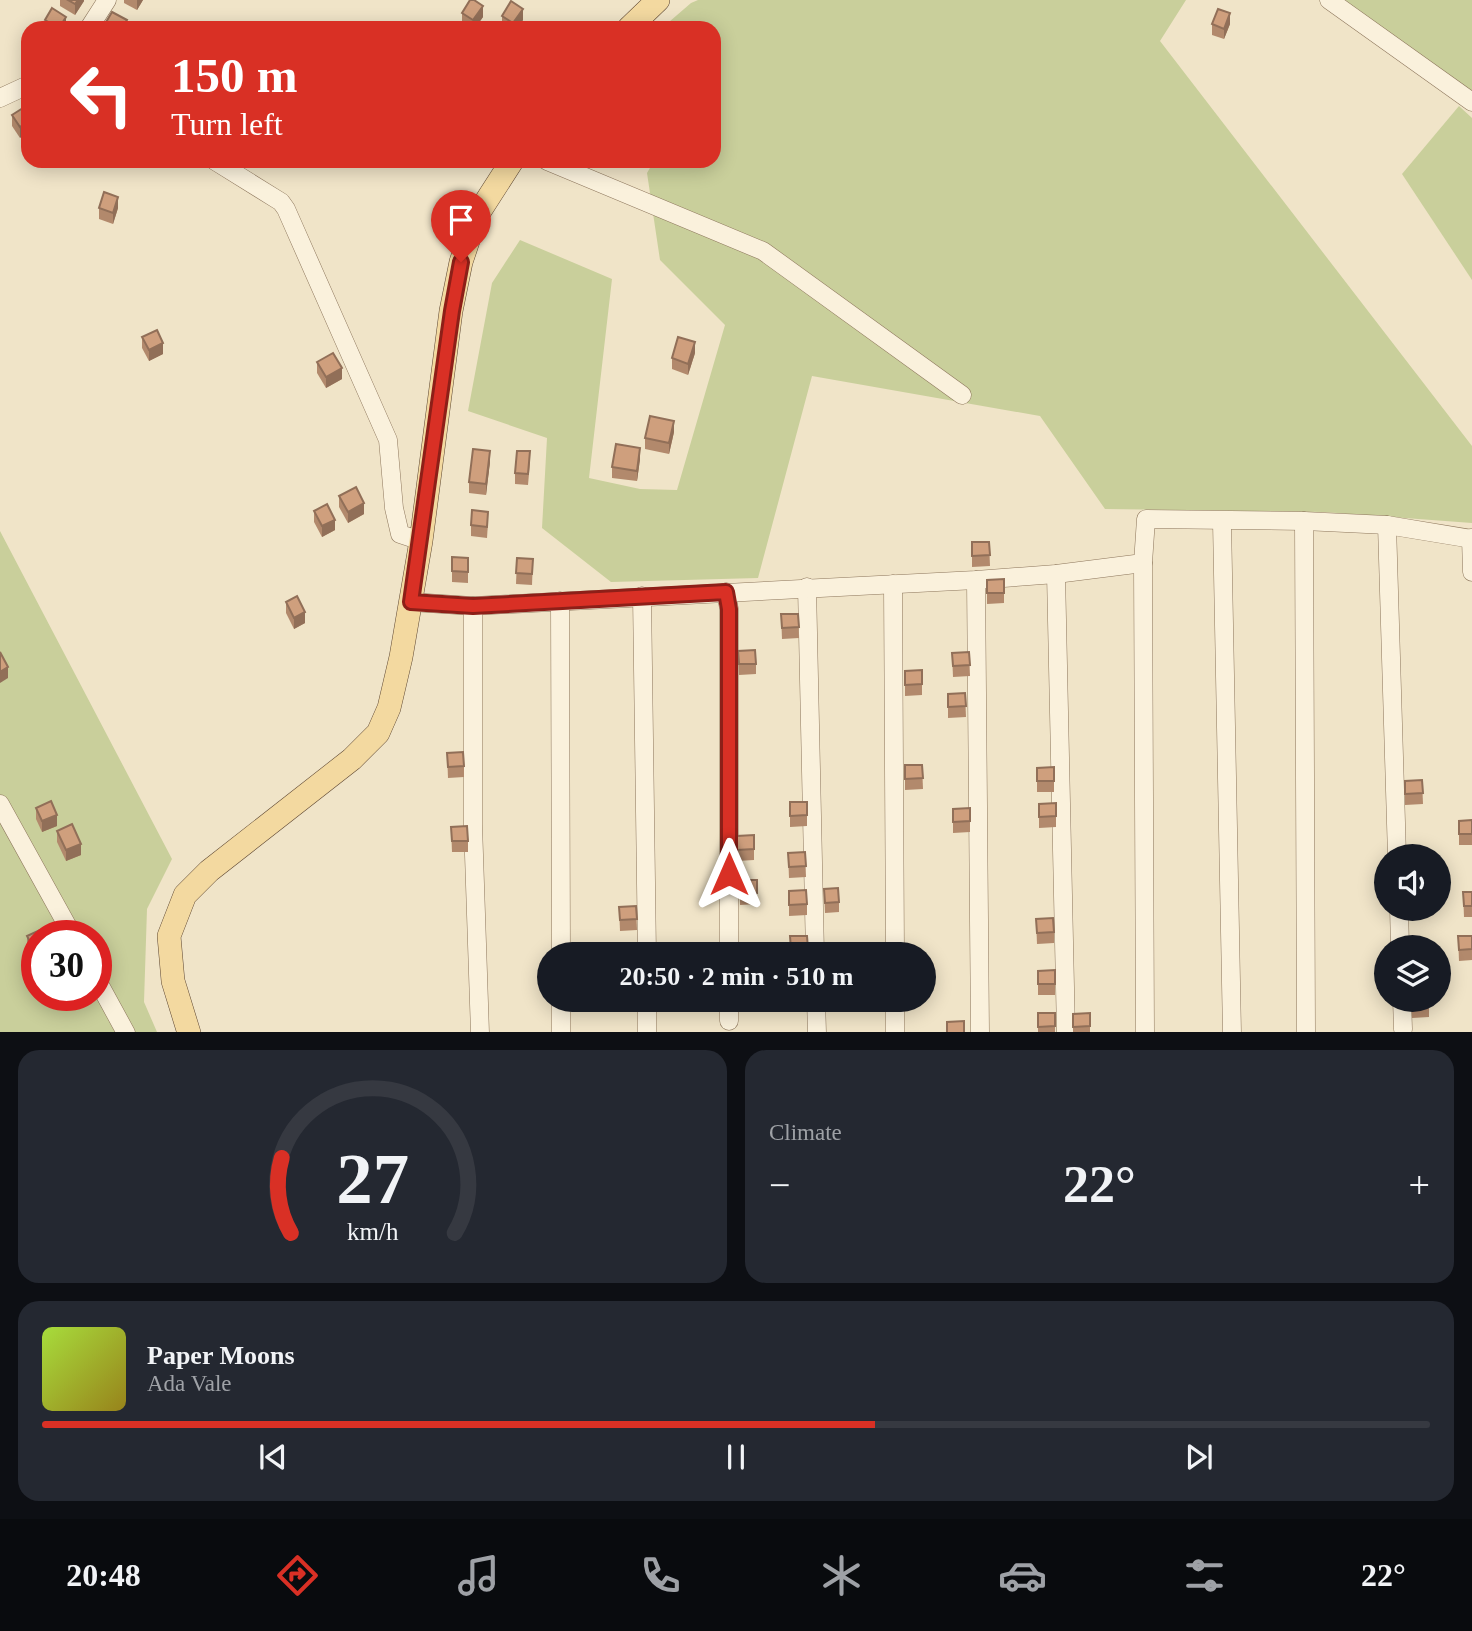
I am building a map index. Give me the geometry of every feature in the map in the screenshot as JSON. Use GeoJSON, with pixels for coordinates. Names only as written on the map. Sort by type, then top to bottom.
{"type":"FeatureCollection","features":[{"type":"Feature","properties":{"kind":"main road"},"geometry":{"type":"LineString","coordinates":[[636,21],[658,0]]}},
{"type":"Feature","properties":{"kind":"main road"},"geometry":{"type":"LineString","coordinates":[[189,1032],[173,981],[169,936],[185,895],[209,870],[352,759],[378,733],[395,688],[421,541],[461,262],[476,217],[508,168]]}},
{"type":"Feature","properties":{"kind":"street"},"geometry":{"type":"LineString","coordinates":[[94,21],[107,0]]}},
{"type":"Feature","properties":{"kind":"street"},"geometry":{"type":"LineString","coordinates":[[1329,0],[1472,102]]}},
{"type":"Feature","properties":{"kind":"street"},"geometry":{"type":"LineString","coordinates":[[0,98],[21,88]]}},
{"type":"Feature","properties":{"kind":"street"},"geometry":{"type":"LineString","coordinates":[[226,168],[281,202],[286,209],[388,440],[394,508],[400,534],[421,541]]}},
{"type":"Feature","properties":{"kind":"street"},"geometry":{"type":"LineString","coordinates":[[564,168],[763,251],[962,395]]}},
{"type":"Feature","properties":{"kind":"street"},"geometry":{"type":"LineString","coordinates":[[1145,1032],[1143,563],[1146,519],[1387,525],[1471,538],[1472,572]]}},
{"type":"Feature","properties":{"kind":"street"},"geometry":{"type":"LineString","coordinates":[[1304,521],[1306,1032]]}},
{"type":"Feature","properties":{"kind":"street"},"geometry":{"type":"LineString","coordinates":[[1222,522],[1232,1032]]}},
{"type":"Feature","properties":{"kind":"street"},"geometry":{"type":"LineString","coordinates":[[1387,525],[1397,844]]}},
{"type":"Feature","properties":{"kind":"street"},"geometry":{"type":"LineString","coordinates":[[411,602],[473,606],[976,580],[1056,574],[1143,563]]}},
{"type":"Feature","properties":{"kind":"street"},"geometry":{"type":"LineString","coordinates":[[1056,574],[1066,1032]]}},
{"type":"Feature","properties":{"kind":"street"},"geometry":{"type":"LineString","coordinates":[[976,580],[980,1032]]}},
{"type":"Feature","properties":{"kind":"street"},"geometry":{"type":"LineString","coordinates":[[893,584],[895,942]]}},
{"type":"Feature","properties":{"kind":"street"},"geometry":{"type":"LineString","coordinates":[[807,587],[815,942]]}},
{"type":"Feature","properties":{"kind":"street"},"geometry":{"type":"LineString","coordinates":[[726,592],[729,609],[729,942]]}},
{"type":"Feature","properties":{"kind":"street"},"geometry":{"type":"LineString","coordinates":[[642,596],[646,942]]}},
{"type":"Feature","properties":{"kind":"street"},"geometry":{"type":"LineString","coordinates":[[560,601],[561,942]]}},
{"type":"Feature","properties":{"kind":"street"},"geometry":{"type":"LineString","coordinates":[[473,606],[473,825],[480,1032]]}},
{"type":"Feature","properties":{"kind":"street"},"geometry":{"type":"LineString","coordinates":[[0,804],[64,920]]}},
{"type":"Feature","properties":{"kind":"street"},"geometry":{"type":"LineString","coordinates":[[112,1007],[126,1032]]}},
{"type":"Feature","properties":{"kind":"street"},"geometry":{"type":"LineString","coordinates":[[561,1012],[561,1032]]}},
{"type":"Feature","properties":{"kind":"street"},"geometry":{"type":"LineString","coordinates":[[647,1012],[648,1032]]}},
{"type":"Feature","properties":{"kind":"street"},"geometry":{"type":"LineString","coordinates":[[729,1012],[729,1021]]}},
{"type":"Feature","properties":{"kind":"street"},"geometry":{"type":"LineString","coordinates":[[816,1012],[817,1032]]}},
{"type":"Feature","properties":{"kind":"street"},"geometry":{"type":"LineString","coordinates":[[895,1012],[895,1032]]}},
{"type":"Feature","properties":{"kind":"street"},"geometry":{"type":"LineString","coordinates":[[1402,1012],[1403,1029]]}},
{"type":"Feature","properties":{"kind":"green space"},"geometry":{"type":"Polygon","coordinates":[[[698,0],[1186,0],[1160,41],[1472,446],[1472,523],[1324,512],[1105,509],[1040,416],[812,376],[758,578],[611,582],[542,528],[547,438],[468,411],[492,283],[520,240],[612,279],[589,478],[640,489],[677,490],[725,325],[660,260],[647,173],[650,168],[721,168],[721,21],[670,21],[698,0]]]}},
{"type":"Feature","properties":{"kind":"green space"},"geometry":{"type":"Polygon","coordinates":[[[1340,0],[1472,0],[1472,96],[1340,0]]]}},
{"type":"Feature","properties":{"kind":"green space"},"geometry":{"type":"Polygon","coordinates":[[[1459,106],[1472,118],[1472,280],[1402,174],[1459,106]]]}},
{"type":"Feature","properties":{"kind":"green space"},"geometry":{"type":"Polygon","coordinates":[[[0,531],[172,859],[147,909],[144,1002],[157,1032],[0,1032],[0,531]]]}},
{"type":"Feature","properties":{"kind":"building"},"geometry":{"type":"Polygon","coordinates":[[[470,0],[483,6],[473,20],[462,13],[470,0]]]}},
{"type":"Feature","properties":{"kind":"building"},"geometry":{"type":"Polygon","coordinates":[[[511,1],[523,9],[514,21],[502,16],[511,1]]]}},
{"type":"Feature","properties":{"kind":"building"},"geometry":{"type":"Polygon","coordinates":[[[52,8],[66,17],[63,21],[45,20],[52,8]]]}},
{"type":"Feature","properties":{"kind":"building"},"geometry":{"type":"Polygon","coordinates":[[[1218,9],[1230,13],[1224,29],[1212,24],[1218,9]]]}},
{"type":"Feature","properties":{"kind":"building"},"geometry":{"type":"Polygon","coordinates":[[[112,12],[127,20],[126,21],[107,21],[112,12]]]}},
{"type":"Feature","properties":{"kind":"building"},"geometry":{"type":"Polygon","coordinates":[[[21,109],[20,127],[12,115],[21,109]]]}},
{"type":"Feature","properties":{"kind":"building"},"geometry":{"type":"Polygon","coordinates":[[[104,192],[118,197],[113,213],[99,208],[104,192]]]}},
{"type":"Feature","properties":{"kind":"building"},"geometry":{"type":"Polygon","coordinates":[[[157,330],[163,343],[149,350],[142,337],[157,330]]]}},
{"type":"Feature","properties":{"kind":"building"},"geometry":{"type":"Polygon","coordinates":[[[678,337],[695,342],[688,364],[672,358],[678,337]]]}},
{"type":"Feature","properties":{"kind":"building"},"geometry":{"type":"Polygon","coordinates":[[[333,353],[342,368],[326,377],[317,362],[333,353]]]}},
{"type":"Feature","properties":{"kind":"building"},"geometry":{"type":"Polygon","coordinates":[[[650,416],[674,421],[669,443],[645,438],[650,416]]]}},
{"type":"Feature","properties":{"kind":"building"},"geometry":{"type":"Polygon","coordinates":[[[616,444],[640,448],[637,471],[612,467],[616,444]]]}},
{"type":"Feature","properties":{"kind":"building"},"geometry":{"type":"Polygon","coordinates":[[[473,449],[490,451],[486,484],[469,482],[473,449]]]}},
{"type":"Feature","properties":{"kind":"building"},"geometry":{"type":"Polygon","coordinates":[[[517,451],[530,451],[528,474],[515,473],[517,451]]]}},
{"type":"Feature","properties":{"kind":"building"},"geometry":{"type":"Polygon","coordinates":[[[356,487],[364,503],[348,512],[339,496],[356,487]]]}},
{"type":"Feature","properties":{"kind":"building"},"geometry":{"type":"Polygon","coordinates":[[[327,504],[335,520],[322,526],[314,511],[327,504]]]}},
{"type":"Feature","properties":{"kind":"building"},"geometry":{"type":"Polygon","coordinates":[[[472,510],[488,512],[487,527],[471,525],[472,510]]]}},
{"type":"Feature","properties":{"kind":"building"},"geometry":{"type":"Polygon","coordinates":[[[972,542],[989,542],[990,555],[972,556],[972,542]]]}},
{"type":"Feature","properties":{"kind":"building"},"geometry":{"type":"Polygon","coordinates":[[[452,557],[468,558],[468,572],[452,571],[452,557]]]}},
{"type":"Feature","properties":{"kind":"building"},"geometry":{"type":"Polygon","coordinates":[[[517,558],[533,559],[532,574],[516,573],[517,558]]]}},
{"type":"Feature","properties":{"kind":"building"},"geometry":{"type":"Polygon","coordinates":[[[1004,579],[1004,593],[987,593],[987,580],[1004,579]]]}},
{"type":"Feature","properties":{"kind":"building"},"geometry":{"type":"Polygon","coordinates":[[[297,596],[305,612],[294,618],[286,602],[297,596]]]}},
{"type":"Feature","properties":{"kind":"building"},"geometry":{"type":"Polygon","coordinates":[[[781,614],[798,614],[799,627],[782,628],[781,614]]]}},
{"type":"Feature","properties":{"kind":"building"},"geometry":{"type":"Polygon","coordinates":[[[755,650],[756,664],[739,664],[738,651],[755,650]]]}},
{"type":"Feature","properties":{"kind":"building"},"geometry":{"type":"Polygon","coordinates":[[[0,652],[8,667],[0,672],[0,652]]]}},
{"type":"Feature","properties":{"kind":"building"},"geometry":{"type":"Polygon","coordinates":[[[969,652],[970,665],[953,666],[952,653],[969,652]]]}},
{"type":"Feature","properties":{"kind":"building"},"geometry":{"type":"Polygon","coordinates":[[[922,670],[922,684],[905,685],[905,671],[922,670]]]}},
{"type":"Feature","properties":{"kind":"building"},"geometry":{"type":"Polygon","coordinates":[[[965,693],[966,706],[948,707],[948,694],[965,693]]]}},
{"type":"Feature","properties":{"kind":"building"},"geometry":{"type":"Polygon","coordinates":[[[463,752],[464,766],[448,767],[447,753],[463,752]]]}},
{"type":"Feature","properties":{"kind":"building"},"geometry":{"type":"Polygon","coordinates":[[[905,765],[922,765],[923,778],[905,779],[905,765]]]}},
{"type":"Feature","properties":{"kind":"building"},"geometry":{"type":"Polygon","coordinates":[[[1054,767],[1054,781],[1037,781],[1037,768],[1054,767]]]}},
{"type":"Feature","properties":{"kind":"building"},"geometry":{"type":"Polygon","coordinates":[[[1422,780],[1423,793],[1405,794],[1405,781],[1422,780]]]}},
{"type":"Feature","properties":{"kind":"building"},"geometry":{"type":"Polygon","coordinates":[[[51,801],[57,815],[42,821],[36,808],[51,801]]]}},
{"type":"Feature","properties":{"kind":"building"},"geometry":{"type":"Polygon","coordinates":[[[790,802],[807,802],[807,815],[790,816],[790,802]]]}},
{"type":"Feature","properties":{"kind":"building"},"geometry":{"type":"Polygon","coordinates":[[[1056,803],[1056,816],[1039,817],[1039,804],[1056,803]]]}},
{"type":"Feature","properties":{"kind":"building"},"geometry":{"type":"Polygon","coordinates":[[[970,808],[970,821],[953,822],[953,809],[970,808]]]}},
{"type":"Feature","properties":{"kind":"building"},"geometry":{"type":"Polygon","coordinates":[[[1472,820],[1472,834],[1459,834],[1459,821],[1472,820]]]}},
{"type":"Feature","properties":{"kind":"building"},"geometry":{"type":"Polygon","coordinates":[[[72,824],[81,844],[66,850],[57,831],[72,824]]]}},
{"type":"Feature","properties":{"kind":"building"},"geometry":{"type":"Polygon","coordinates":[[[467,826],[468,841],[452,841],[451,827],[467,826]]]}},
{"type":"Feature","properties":{"kind":"building"},"geometry":{"type":"Polygon","coordinates":[[[754,835],[754,849],[737,850],[737,836],[754,835]]]}},
{"type":"Feature","properties":{"kind":"building"},"geometry":{"type":"Polygon","coordinates":[[[805,852],[806,866],[789,867],[788,853],[805,852]]]}},
{"type":"Feature","properties":{"kind":"building"},"geometry":{"type":"Polygon","coordinates":[[[740,880],[757,880],[757,893],[740,894],[740,880]]]}},
{"type":"Feature","properties":{"kind":"building"},"geometry":{"type":"Polygon","coordinates":[[[838,888],[839,902],[825,903],[824,889],[838,888]]]}},
{"type":"Feature","properties":{"kind":"building"},"geometry":{"type":"Polygon","coordinates":[[[806,890],[807,904],[789,905],[789,891],[806,890]]]}},
{"type":"Feature","properties":{"kind":"building"},"geometry":{"type":"Polygon","coordinates":[[[1463,892],[1472,892],[1472,906],[1464,906],[1463,892]]]}},
{"type":"Feature","properties":{"kind":"building"},"geometry":{"type":"Polygon","coordinates":[[[636,906],[637,919],[620,920],[619,907],[636,906]]]}},
{"type":"Feature","properties":{"kind":"building"},"geometry":{"type":"Polygon","coordinates":[[[1053,918],[1054,932],[1037,933],[1036,919],[1053,918]]]}},
{"type":"Feature","properties":{"kind":"building"},"geometry":{"type":"Polygon","coordinates":[[[790,936],[807,936],[807,942],[790,942],[790,936]]]}},
{"type":"Feature","properties":{"kind":"building"},"geometry":{"type":"Polygon","coordinates":[[[1458,936],[1472,936],[1472,949],[1459,950],[1458,936]]]}},
{"type":"Feature","properties":{"kind":"building"},"geometry":{"type":"Polygon","coordinates":[[[1055,970],[1055,984],[1038,984],[1038,971],[1055,970]]]}},
{"type":"Feature","properties":{"kind":"building"},"geometry":{"type":"Polygon","coordinates":[[[1038,1013],[1055,1013],[1055,1026],[1038,1027],[1038,1013]]]}},
{"type":"Feature","properties":{"kind":"building"},"geometry":{"type":"Polygon","coordinates":[[[1090,1013],[1090,1026],[1073,1027],[1073,1014],[1090,1013]]]}},
{"type":"Feature","properties":{"kind":"building"},"geometry":{"type":"Polygon","coordinates":[[[964,1021],[964,1032],[947,1032],[947,1022],[964,1021]]]}},
{"type":"Feature","properties":{"kind":"route"},"geometry":{"type":"LineString","coordinates":[[461,262],[411,602],[473,606],[726,592],[729,609],[729,874]]}}]}
